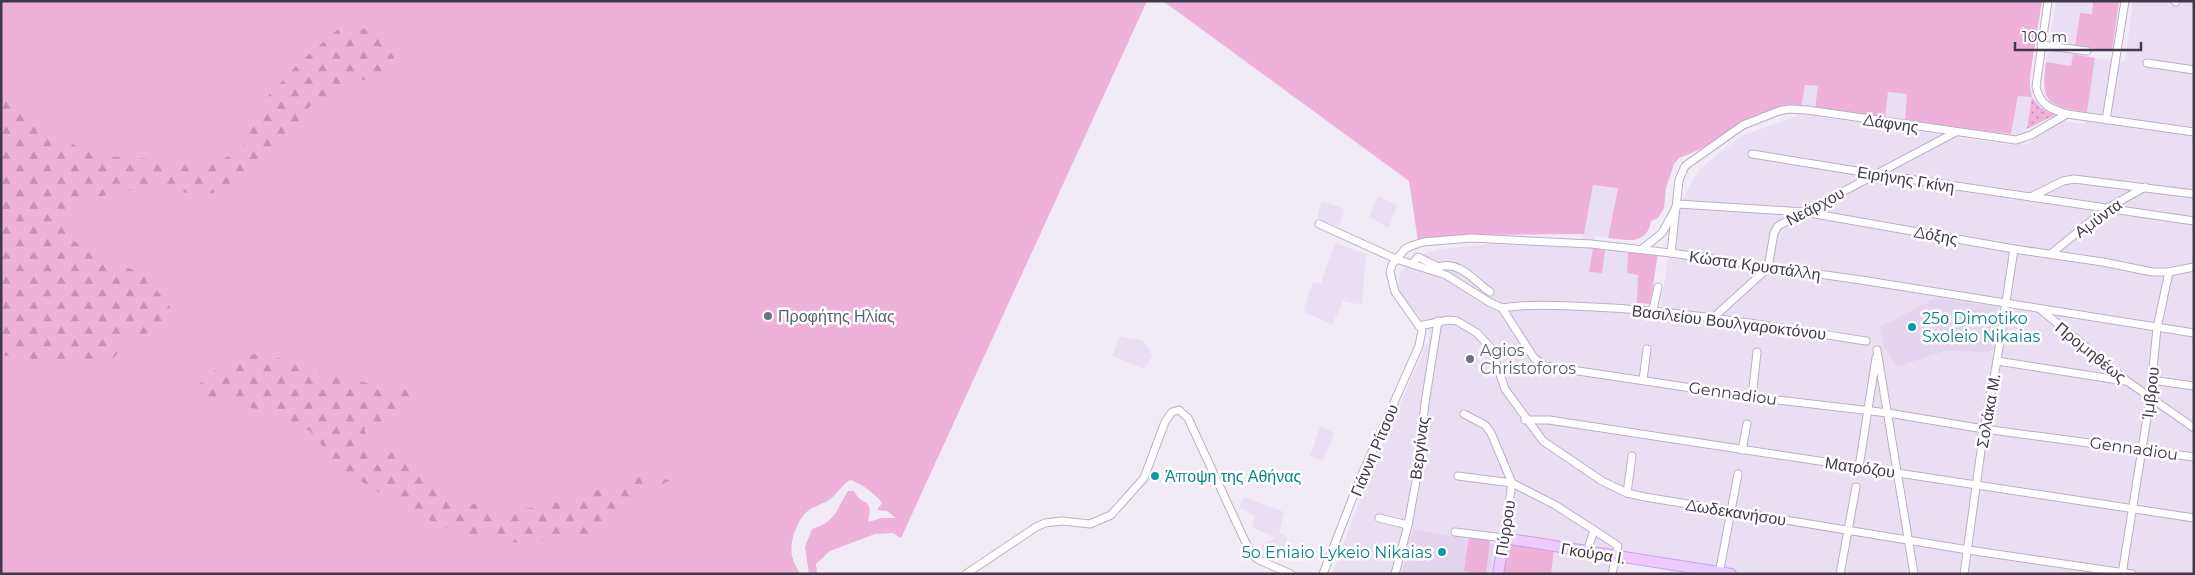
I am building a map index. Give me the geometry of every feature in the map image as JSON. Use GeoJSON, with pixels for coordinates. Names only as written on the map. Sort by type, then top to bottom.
{"type":"FeatureCollection","features":[{"type":"Feature","properties":{"kind":"street"},"geometry":{"type":"LineString","coordinates":[[2048,1],[2036,80],[2038,95],[2048,108],[2066,114],[2194,132]]}},
{"type":"Feature","properties":{"kind":"street"},"geometry":{"type":"LineString","coordinates":[[2106,120],[2125,1]]}},
{"type":"Feature","properties":{"kind":"street"},"geometry":{"type":"LineString","coordinates":[[2041,45],[2087,51]]}},
{"type":"Feature","properties":{"kind":"street"},"geometry":{"type":"LineString","coordinates":[[2147,63],[2194,70]]}},
{"type":"Feature","properties":{"kind":"street","name":"Δάφνης"},"geometry":{"type":"LineString","coordinates":[[1670,253],[1678,204],[1679,180],[1685,166],[1736,130],[1779,111],[1789,109],[1807,110],[1956,132],[2022,139],[2066,114]]}},
{"type":"Feature","properties":{"kind":"street","name":"Νεάρχου"},"geometry":{"type":"LineString","coordinates":[[1768,268],[1774,233],[1778,226],[1956,132]]}},
{"type":"Feature","properties":{"kind":"street","name":"Ειρήνης Γκίνη"},"geometry":{"type":"LineString","coordinates":[[1752,154],[2194,221]]}},
{"type":"Feature","properties":{"kind":"street"},"geometry":{"type":"LineString","coordinates":[[2030,197],[2063,181],[2074,179],[2194,194]]}},
{"type":"Feature","properties":{"kind":"street","name":"Αμύντα"},"geometry":{"type":"LineString","coordinates":[[2052,253],[2106,209],[2146,187]]}},
{"type":"Feature","properties":{"kind":"street"},"geometry":{"type":"LineString","coordinates":[[1642,249],[1662,233],[1678,204]]}},
{"type":"Feature","properties":{"kind":"street","name":"Δόξης"},"geometry":{"type":"LineString","coordinates":[[1678,204],[1804,212],[2014,249],[2052,253],[2152,272],[2169,272],[2194,267]]}},
{"type":"Feature","properties":{"kind":"street"},"geometry":{"type":"LineString","coordinates":[[1319,224],[1396,259],[1446,275],[1488,302],[1502,308]]}},
{"type":"Feature","properties":{"kind":"street","name":"Κώστα Κρυστάλλη"},"geometry":{"type":"LineString","coordinates":[[1396,259],[1405,250],[1423,242],[1471,238],[1582,243],[1642,249],[1861,280],[2194,333]]}},
{"type":"Feature","properties":{"kind":"street","name":"Σολάκα Μ."},"geometry":{"type":"LineString","coordinates":[[1964,574],[1984,429],[1997,361],[2014,249]]}},
{"type":"Feature","properties":{"kind":"street"},"geometry":{"type":"LineString","coordinates":[[1412,264],[1418,257],[1438,267],[1447,264],[1460,268],[1490,292]]}},
{"type":"Feature","properties":{"kind":"street"},"geometry":{"type":"LineString","coordinates":[[1396,259],[1390,272],[1391,282],[1401,302],[1419,326]]}},
{"type":"Feature","properties":{"kind":"street"},"geometry":{"type":"LineString","coordinates":[[1714,317],[1768,268]]}},
{"type":"Feature","properties":{"kind":"street","name":"Ίμβρου"},"geometry":{"type":"LineString","coordinates":[[2122,573],[2150,399],[2157,328],[2169,272]]}},
{"type":"Feature","properties":{"kind":"street"},"geometry":{"type":"LineString","coordinates":[[1653,310],[1658,287]]}},
{"type":"Feature","properties":{"kind":"street","name":"Βασιλείου Βουλγαροκτόνου"},"geometry":{"type":"LineString","coordinates":[[1502,308],[1526,306],[1653,310],[1714,317],[1866,341]]}},
{"type":"Feature","properties":{"kind":"street","name":"Gennadiou"},"geometry":{"type":"LineString","coordinates":[[1502,308],[1534,358],[1545,366],[1752,396],[1888,412],[1984,429],[2194,457]]}},
{"type":"Feature","properties":{"kind":"street","name":"Προμηθέως"},"geometry":{"type":"LineString","coordinates":[[2039,309],[2127,382],[2194,428]]}},
{"type":"Feature","properties":{"kind":"street","name":"Δωδεκανήσου"},"geometry":{"type":"LineString","coordinates":[[1419,326],[1438,321],[1457,321],[1472,329],[1486,340],[1495,356],[1505,389],[1525,420],[1543,441],[1558,453],[1602,481],[1627,493],[1731,512],[2132,574]]}},
{"type":"Feature","properties":{"kind":"street","name":"Βεργίνας"},"geometry":{"type":"LineString","coordinates":[[1394,574],[1408,525],[1418,470],[1425,403],[1438,321]]}},
{"type":"Feature","properties":{"kind":"street","name":"Γιάννη Ρίτσου"},"geometry":{"type":"LineString","coordinates":[[1323,574],[1363,473],[1419,346],[1422,335],[1419,326]]}},
{"type":"Feature","properties":{"kind":"street"},"geometry":{"type":"LineString","coordinates":[[1643,380],[1647,349]]}},
{"type":"Feature","properties":{"kind":"street"},"geometry":{"type":"LineString","coordinates":[[1859,467],[1877,350],[1914,574]]}},
{"type":"Feature","properties":{"kind":"street"},"geometry":{"type":"LineString","coordinates":[[1752,396],[1757,352]]}},
{"type":"Feature","properties":{"kind":"street"},"geometry":{"type":"LineString","coordinates":[[1997,361],[2127,382]]}},
{"type":"Feature","properties":{"kind":"street"},"geometry":{"type":"LineString","coordinates":[[2151,380],[2194,386]]}},
{"type":"Feature","properties":{"kind":"street"},"geometry":{"type":"LineString","coordinates":[[966,574],[1036,527],[1057,522],[1090,524],[1111,514],[1140,484],[1165,422],[1172,412],[1180,410],[1188,418],[1251,554],[1259,560],[1291,574]]}},
{"type":"Feature","properties":{"kind":"street"},"geometry":{"type":"LineString","coordinates":[[1464,414],[1484,425],[1491,433],[1512,482]]}},
{"type":"Feature","properties":{"kind":"street","name":"Ματρόζου"},"geometry":{"type":"LineString","coordinates":[[1525,420],[1549,420],[2194,518]]}},
{"type":"Feature","properties":{"kind":"street"},"geometry":{"type":"LineString","coordinates":[[1742,450],[1747,424]]}},
{"type":"Feature","properties":{"kind":"street"},"geometry":{"type":"LineString","coordinates":[[1627,493],[1632,456]]}},
{"type":"Feature","properties":{"kind":"street"},"geometry":{"type":"LineString","coordinates":[[1719,573],[1738,474]]}},
{"type":"Feature","properties":{"kind":"street"},"geometry":{"type":"LineString","coordinates":[[1458,476],[1512,482],[1555,505],[1594,530],[1616,551],[1612,574]]}},
{"type":"Feature","properties":{"kind":"street","name":"Πύρρου"},"geometry":{"type":"LineString","coordinates":[[1498,574],[1512,482]]}},
{"type":"Feature","properties":{"kind":"street"},"geometry":{"type":"LineString","coordinates":[[1840,574],[1856,487]]}},
{"type":"Feature","properties":{"kind":"street"},"geometry":{"type":"LineString","coordinates":[[1380,518],[1408,525]]}},
{"type":"Feature","properties":{"kind":"street"},"geometry":{"type":"LineString","coordinates":[[1587,552],[1594,530]]}},
{"type":"Feature","properties":{"kind":"street","name":"Γκούρα Ι."},"geometry":{"type":"LineString","coordinates":[[1455,532],[1587,552],[1616,551],[1730,574]]}},
{"type":"Feature","properties":{"kind":"shaded area"},"geometry":{"type":"Polygon","coordinates":[[[2056,1],[2093,1],[2092,14],[2080,13],[2071,66],[2046,62],[2056,1]]]}},
{"type":"Feature","properties":{"kind":"shaded area"},"geometry":{"type":"Polygon","coordinates":[[[2133,1],[2194,1],[2194,574],[1670,574],[1672,559],[1613,549],[1609,574],[1332,574],[1371,469],[1431,334],[1407,307],[1398,287],[1400,273],[1417,256],[1440,249],[1493,244],[1581,247],[1593,185],[1618,187],[1608,238],[1595,236],[1590,272],[1602,273],[1605,250],[1628,251],[1627,273],[1638,274],[1637,313],[1659,314],[1671,241],[1689,186],[1702,167],[1741,136],[1799,115],[1805,85],[1818,86],[1814,116],[1884,126],[1888,92],[1908,94],[1904,129],[2010,145],[2018,95],[2032,97],[2025,145],[2064,121],[2085,124],[2095,58],[2125,61],[2133,1]]]}},
{"type":"Feature","properties":{"kind":"shaded area"},"geometry":{"type":"Polygon","coordinates":[[[1378,196],[1397,205],[1389,228],[1369,217],[1378,196]]]}},
{"type":"Feature","properties":{"kind":"shaded area"},"geometry":{"type":"Polygon","coordinates":[[[1321,201],[1345,209],[1339,227],[1317,219],[1321,201]]]}},
{"type":"Feature","properties":{"kind":"shaded area"},"geometry":{"type":"Polygon","coordinates":[[[1335,243],[1366,254],[1362,305],[1343,301],[1332,325],[1303,311],[1313,282],[1321,283],[1335,243]]]}},
{"type":"Feature","properties":{"kind":"shaded area"},"geometry":{"type":"Polygon","coordinates":[[[1936,298],[1997,307],[1993,350],[1988,352],[1944,351],[1897,367],[1885,348],[1880,327],[1936,298]]]}},
{"type":"Feature","properties":{"kind":"shaded area"},"geometry":{"type":"Polygon","coordinates":[[[1120,336],[1143,341],[1153,355],[1144,369],[1112,356],[1120,336]]]}},
{"type":"Feature","properties":{"kind":"shaded area"},"geometry":{"type":"Polygon","coordinates":[[[1320,427],[1335,433],[1323,460],[1310,456],[1320,427]]]}},
{"type":"Feature","properties":{"kind":"shaded area"},"geometry":{"type":"Polygon","coordinates":[[[1244,497],[1284,512],[1279,533],[1288,538],[1279,559],[1266,556],[1261,546],[1275,538],[1252,527],[1255,516],[1239,507],[1244,497]]]}},
{"type":"Feature","properties":{"kind":"shaded area"},"geometry":{"type":"Polygon","coordinates":[[[1413,529],[1494,544],[1490,574],[1401,574],[1413,529]]]}},
{"type":"Feature","properties":{"kind":"green space"},"geometry":{"type":"Polygon","coordinates":[[[1,1],[1147,1],[901,538],[893,533],[875,534],[830,551],[816,564],[817,574],[809,574],[805,547],[812,529],[831,519],[848,491],[854,491],[868,505],[868,522],[882,518],[896,518],[887,511],[877,510],[882,503],[880,500],[863,486],[850,480],[830,499],[809,510],[801,518],[793,537],[791,550],[793,560],[800,574],[1,574],[1,1]]]}},
{"type":"Feature","properties":{"kind":"green space"},"geometry":{"type":"Polygon","coordinates":[[[1163,1],[2042,1],[2030,76],[2032,97],[2018,96],[2011,134],[1905,122],[1907,94],[1888,92],[1885,118],[1815,108],[1818,86],[1805,85],[1801,107],[1780,109],[1720,141],[1679,158],[1674,164],[1666,188],[1664,208],[1658,218],[1651,221],[1649,229],[1640,238],[1628,240],[1608,238],[1618,188],[1593,185],[1584,234],[1466,235],[1418,241],[1409,181],[1163,1]]]}},
{"type":"Feature","properties":{"kind":"green space"},"geometry":{"type":"Polygon","coordinates":[[[2093,1],[2119,1],[2112,51],[2075,46],[2080,13],[2092,14],[2093,1]]]}},
{"type":"Feature","properties":{"kind":"green space"},"geometry":{"type":"Polygon","coordinates":[[[342,26],[374,30],[394,57],[393,74],[357,81],[310,106],[274,153],[242,183],[206,195],[144,188],[91,198],[65,219],[74,241],[103,258],[144,274],[170,307],[168,328],[132,337],[108,364],[55,362],[1,355],[1,95],[10,95],[31,117],[64,141],[103,156],[184,161],[223,159],[241,150],[258,107],[300,62],[342,26]]]}},
{"type":"Feature","properties":{"kind":"green space"},"geometry":{"type":"Polygon","coordinates":[[[2073,54],[2095,58],[2087,112],[2055,105],[2046,95],[2044,76],[2046,62],[2071,66],[2073,54]]]}},
{"type":"Feature","properties":{"kind":"green space"},"geometry":{"type":"Polygon","coordinates":[[[2032,97],[2041,108],[2055,115],[2027,129],[2032,97]]]}},
{"type":"Feature","properties":{"kind":"green space"},"geometry":{"type":"Polygon","coordinates":[[[1593,248],[1605,250],[1602,273],[1589,272],[1593,248]]]}},
{"type":"Feature","properties":{"kind":"green space"},"geometry":{"type":"Polygon","coordinates":[[[1628,251],[1658,254],[1650,304],[1637,303],[1638,275],[1627,273],[1628,251]]]}},
{"type":"Feature","properties":{"kind":"green space"},"geometry":{"type":"Polygon","coordinates":[[[265,353],[343,377],[383,386],[424,392],[384,421],[364,430],[373,446],[416,460],[435,484],[462,501],[508,512],[555,503],[639,477],[671,480],[641,495],[619,521],[589,535],[519,543],[464,536],[404,508],[340,468],[310,431],[260,410],[207,397],[196,387],[231,357],[265,353]]]}},
{"type":"Feature","properties":{"kind":"green space"},"geometry":{"type":"Polygon","coordinates":[[[1469,537],[1490,540],[1486,574],[1464,571],[1469,537]]]}},
{"type":"Feature","properties":{"kind":"green space"},"geometry":{"type":"Polygon","coordinates":[[[1505,542],[1554,549],[1551,574],[1498,574],[1505,542]]]}},
{"type":"Feature","properties":{"kind":"place","name":"Προφήτης Ηλίας"},"geometry":{"type":"Point","coordinates":[768,316]}},
{"type":"Feature","properties":{"kind":"place","name":"25ο Dimotiko Sxoleio Nikaias"},"geometry":{"type":"Point","coordinates":[1912,327]}},
{"type":"Feature","properties":{"kind":"place","name":"Agios Christoforos"},"geometry":{"type":"Point","coordinates":[1470,359]}},
{"type":"Feature","properties":{"kind":"place","name":"Άποψη της Αθήνας"},"geometry":{"type":"Point","coordinates":[1155,476]}},
{"type":"Feature","properties":{"kind":"place","name":"5o Eniaio Lykeio Nikaias"},"geometry":{"type":"Point","coordinates":[1442,552]}}]}
